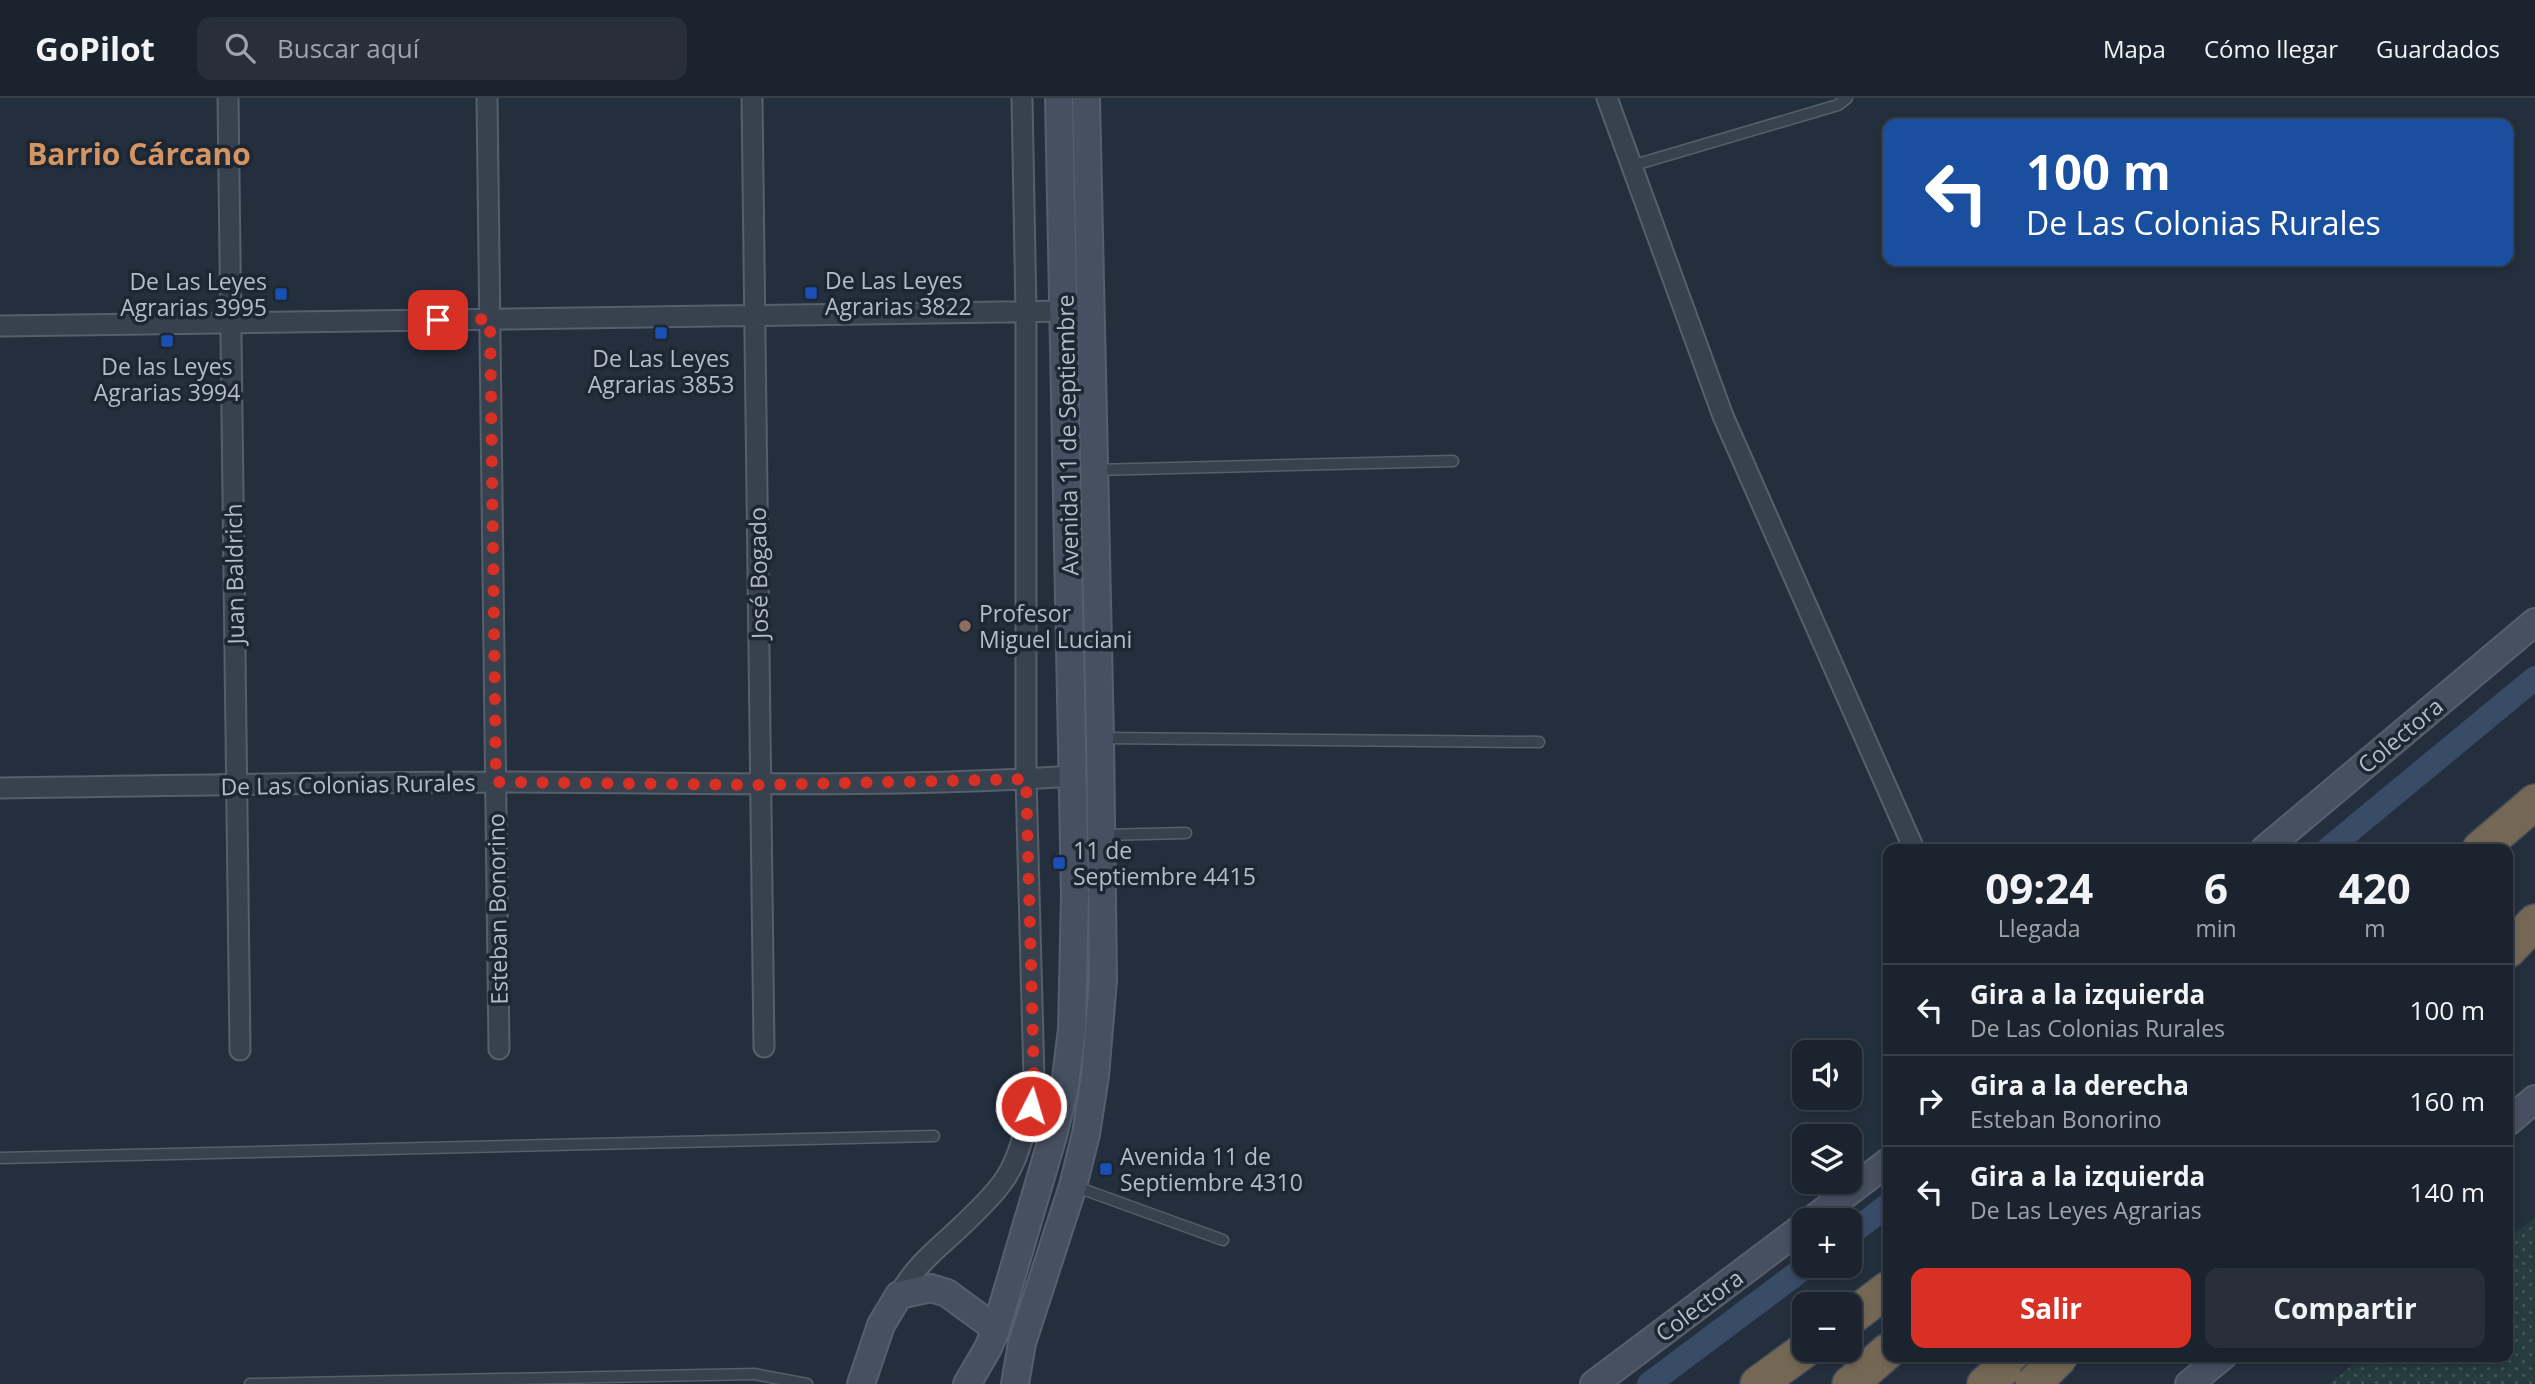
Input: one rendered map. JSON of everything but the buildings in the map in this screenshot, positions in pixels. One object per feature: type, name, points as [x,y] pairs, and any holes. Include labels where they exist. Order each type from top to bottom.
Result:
[{"type":"highway","points":[[2486,844],[2535,802]]},
{"type":"highway","points":[[2513,936],[2535,919]]},
{"type":"highway","points":[[2513,944],[2535,919]]},
{"type":"highway","points":[[1862,1309],[1883,1293]]},
{"type":"highway","points":[[1850,1384],[1883,1355]]},
{"type":"highway","points":[[1758,1384],[1792,1359]]},
{"type":"highway","points":[[1985,1384],[2011,1362]]},
{"type":"highway","points":[[2033,1384],[2055,1362]]},
{"type":"main road","name":"Avenida 11 de Septiembre","points":[[967,1384],[996,1329],[1065,1086],[1072,1030],[1075,895],[1059,98]]},
{"type":"main road","name":"Avenida 11 de Septiembre","points":[[1016,1380],[1038,1289],[1073,1186],[1086,1134],[1100,1031],[1103,980],[1086,98]]},
{"type":"main road","name":"Colectora","points":[[2271,844],[2535,622]]},
{"type":"main road","points":[[2513,1118],[2535,1099]]},
{"type":"main road","points":[[1828,1208],[1883,1166]]},
{"type":"main road","name":"Colectora","points":[[1594,1384],[1792,1235]]},
{"type":"main road","points":[[861,1384],[881,1325],[899,1295],[931,1288],[947,1293],[996,1329]]},
{"type":"main road","points":[[2189,1384],[2216,1362]]},
{"type":"street","name":"Juan Baldrich","points":[[228,98],[240,1050]]},
{"type":"street","name":"Esteban Bonorino","points":[[487,98],[499,1048]]},
{"type":"street","name":"José Bogado","points":[[752,98],[764,1047]]},
{"type":"street","points":[[899,1295],[909,1277],[981,1208],[1004,1181],[1020,1145],[1031,1106],[1034,1079],[1026,779],[1026,312],[1022,98]]},
{"type":"street","points":[[1607,98],[1723,416],[1912,844]]},
{"type":"street","points":[[0,326],[1091,311]]},
{"type":"street","name":"De Las Colonias Rurales","points":[[0,788],[496,782],[761,785],[1073,776]]},
{"type":"street","points":[[2029,1362],[2039,1384]]},
{"type":"lane","points":[[1631,166],[1838,105],[1847,98]]},
{"type":"lane","points":[[1095,470],[1453,460]]},
{"type":"lane","points":[[1100,738],[1539,742]]},
{"type":"lane","points":[[1102,835],[1186,833]]},
{"type":"lane","points":[[0,1158],[934,1136]]},
{"type":"lane","points":[[1073,1186],[1223,1240]]},
{"type":"lane","points":[[250,1384],[754,1374],[807,1384]]},
{"type":"green space","points":[[2535,1217],[2535,1384],[2329,1384],[2356,1362],[2513,1362],[2513,1235]]},
{"type":"waterway","points":[[2334,844],[2535,678]]},
{"type":"waterway","points":[[1862,1225],[1883,1209]]},
{"type":"waterway","points":[[1649,1384],[1792,1277]]},
{"type":"place","name":"De Las Leyes Agrarias 3822","points":[[811,293]]},
{"type":"place","name":"De Las Leyes Agrarias 3995","points":[[281,294]]},
{"type":"place","name":"De Las Leyes Agrarias 3853","points":[[661,333]]},
{"type":"place","name":"De las Leyes Agrarias 3994","points":[[167,341]]},
{"type":"place","name":"Profesor Miguel Luciani","points":[[965,626]]},
{"type":"place","name":"11 de Septiembre 4415","points":[[1059,863]]},
{"type":"place","name":"Avenida 11 de Septiembre 4310","points":[[1106,1169]]},
{"type":"district","name":"Barrio Cárcano","points":[[139,153]]},
{"type":"route","points":[[438,320],[490,319],[496,782],[761,785],[1026,779],[1034,1079],[1031,1106]]}]
